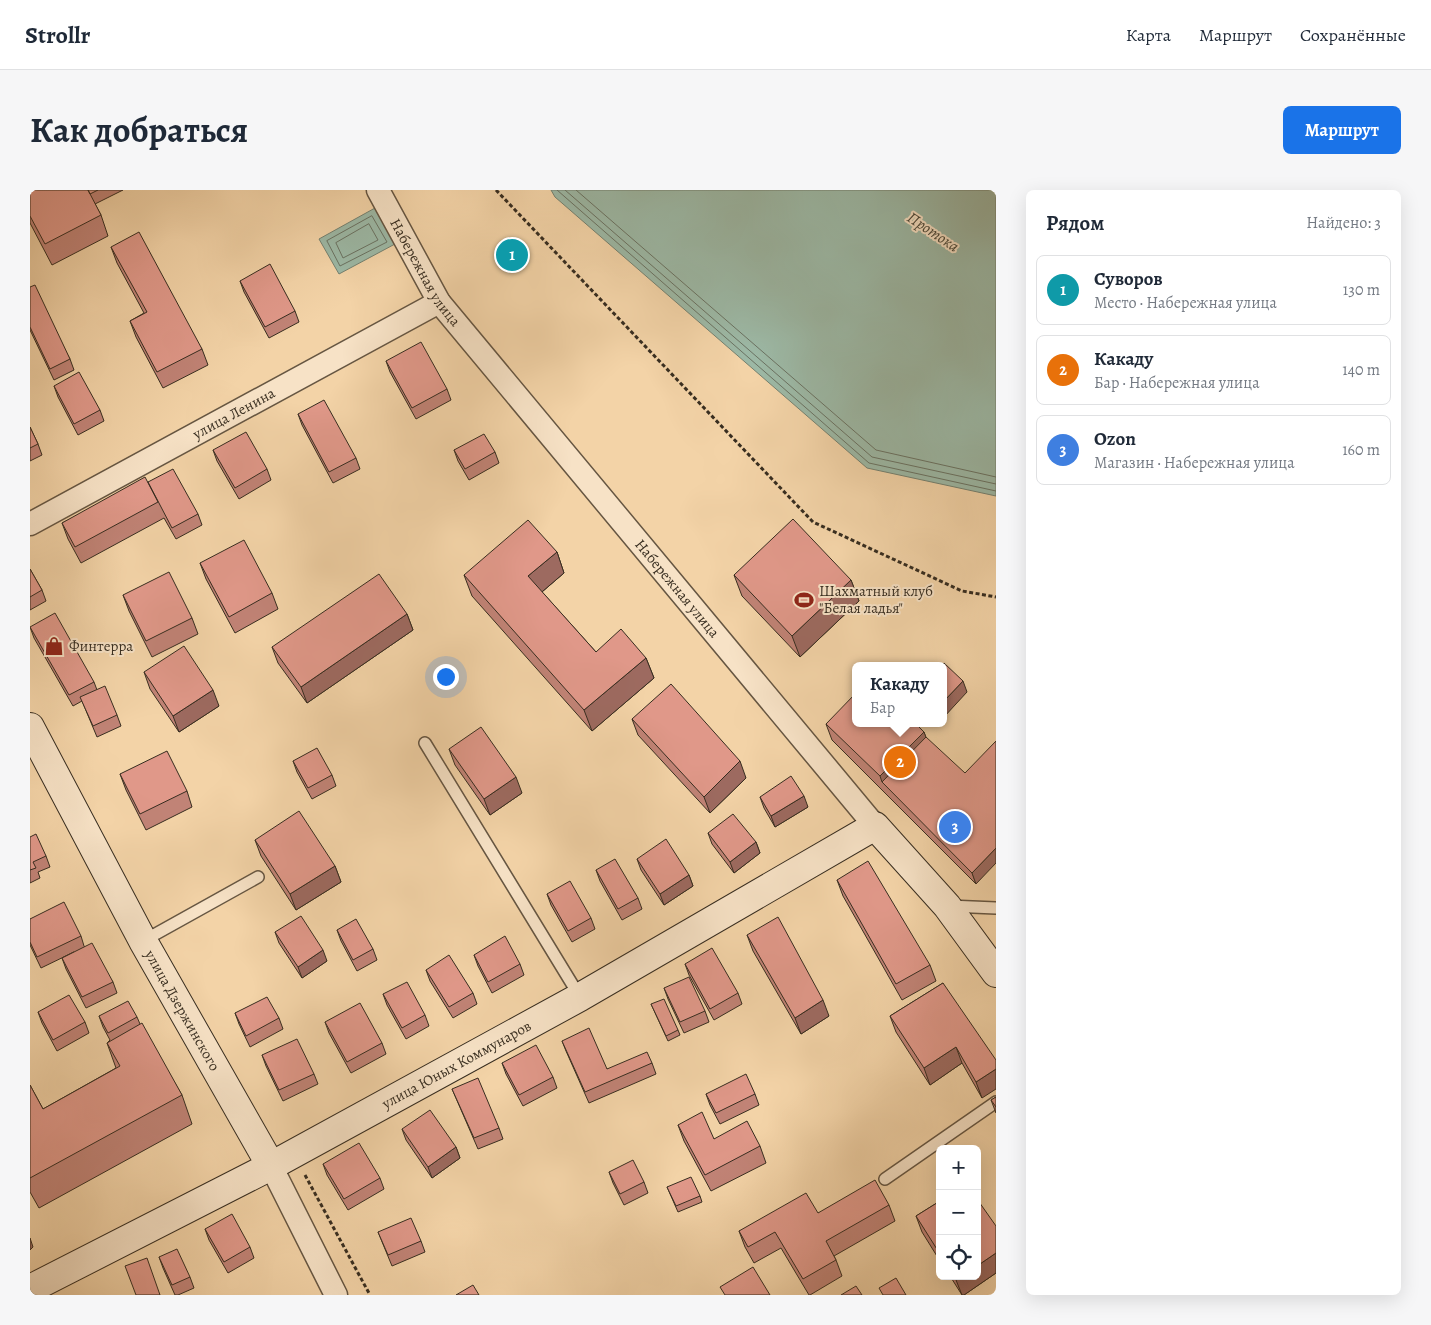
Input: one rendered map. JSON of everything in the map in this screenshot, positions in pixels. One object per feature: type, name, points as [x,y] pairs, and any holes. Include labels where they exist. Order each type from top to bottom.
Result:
[{"type":"street","name":"Набережная улица","points":[[378,190],[439,302],[875,826],[947,906],[996,973]]},
{"type":"street","name":"улица Ленина","points":[[30,524],[439,302]]},
{"type":"street","name":"улица Дзержинского","points":[[30,726],[143,941],[282,1160],[336,1295]]},
{"type":"street","name":"улица Юных Коммунаров","points":[[30,1290],[282,1160],[580,997],[875,826]]},
{"type":"lane","points":[[425,743],[580,997]]},
{"type":"lane","points":[[143,941],[258,877]]},
{"type":"lane","points":[[947,906],[996,908]]},
{"type":"lane","points":[[885,1179],[996,1102]]},
{"type":"path","points":[[496,190],[813,522],[962,591],[996,597]]},
{"type":"path","points":[[282,1160],[370,1295]]},
{"type":"water","name":"Протока","points":[[551,190],[996,190],[996,496],[867,468],[555,197]]},
{"type":"water","points":[[375,208],[395,244],[339,274],[319,239]]},
{"type":"building","points":[[30,190],[88,190],[101,215],[45,244],[30,216]]},
{"type":"building","points":[[88,190],[98,190],[90,194]]},
{"type":"building","points":[[139,232],[202,349],[157,372],[130,321],[147,312],[111,247]]},
{"type":"building","points":[[270,264],[295,311],[265,327],[240,281]]},
{"type":"building","points":[[35,285],[70,359],[50,369],[30,327],[30,287]]},
{"type":"building","points":[[421,342],[447,389],[412,408],[386,361]]},
{"type":"building","points":[[79,372],[100,410],[74,424],[54,386]]},
{"type":"building","points":[[324,400],[356,458],[329,472],[298,414]]},
{"type":"building","points":[[30,427],[38,444],[30,448]]},
{"type":"building","points":[[246,432],[267,469],[235,488],[213,450]]},
{"type":"building","points":[[484,434],[495,452],[465,469],[454,450]]},
{"type":"building","points":[[173,469],[198,514],[172,528],[148,482]]},
{"type":"building","points":[[145,477],[158,502],[75,547],[62,523]]},
{"type":"building","points":[[793,519],[851,580],[792,636],[734,575]]},
{"type":"building","points":[[528,520],[557,552],[528,576],[596,652],[621,629],[646,658],[584,710],[464,575]]},
{"type":"building","points":[[244,540],[272,593],[229,617],[200,563]]},
{"type":"building","points":[[30,569],[42,590],[30,597]]},
{"type":"building","points":[[169,572],[192,618],[146,641],[123,595]]},
{"type":"building","points":[[379,574],[407,614],[301,687],[272,647]]},
{"type":"building","points":[[55,613],[94,682],[69,695],[30,627]]},
{"type":"building","points":[[184,646],[213,690],[173,716],[144,672]]},
{"type":"building","points":[[947,666],[963,681],[947,698]]},
{"type":"building","points":[[671,684],[740,761],[704,797],[632,719]]},
{"type":"building","points":[[105,686],[117,715],[93,726],[80,697]]},
{"type":"building","points":[[852,697],[852,727],[919,727],[924,732],[880,776],[826,724]]},
{"type":"building","points":[[481,727],[516,777],[484,799],[449,749]]},
{"type":"building","points":[[926,737],[965,773],[996,741],[996,848],[972,873],[882,782]]},
{"type":"building","points":[[317,748],[332,775],[308,788],[293,761]]},
{"type":"building","points":[[167,751],[187,791],[140,814],[120,774]]},
{"type":"building","points":[[791,776],[804,796],[771,816],[760,797]]},
{"type":"building","points":[[299,811],[335,866],[290,894],[255,840]]},
{"type":"building","points":[[733,814],[756,842],[730,862],[708,833]]},
{"type":"building","points":[[36,834],[46,856],[33,862],[36,868],[30,870],[30,837]]},
{"type":"building","points":[[666,839],[689,875],[660,894],[637,859]]},
{"type":"building","points":[[615,859],[638,898],[618,909],[596,870]]},
{"type":"building","points":[[868,861],[930,965],[896,984],[837,880]]},
{"type":"building","points":[[570,881],[591,918],[568,931],[547,894]]},
{"type":"building","points":[[64,902],[81,936],[37,957],[30,942],[30,919]]},
{"type":"building","points":[[301,916],[323,950],[298,967],[275,932]]},
{"type":"building","points":[[778,917],[823,1000],[795,1018],[747,935]]},
{"type":"building","points":[[356,919],[373,949],[353,960],[337,930]]},
{"type":"building","points":[[505,936],[520,964],[488,982],[474,955]]},
{"type":"building","points":[[92,943],[113,982],[82,997],[62,958]]},
{"type":"building","points":[[712,948],[738,993],[710,1009],[685,964]]},
{"type":"building","points":[[449,955],[473,993],[449,1007],[426,970]]},
{"type":"building","points":[[689,977],[705,1011],[680,1022],[664,988]]},
{"type":"building","points":[[407,982],[425,1015],[402,1028],[383,994]]},
{"type":"building","points":[[943,983],[996,1060],[996,1069],[976,1082],[956,1047],[924,1068],[890,1016]]},
{"type":"building","points":[[69,995],[85,1022],[53,1040],[38,1012]]},
{"type":"building","points":[[267,997],[279,1018],[246,1036],[235,1013]]},
{"type":"building","points":[[664,999],[678,1030],[666,1036],[651,1004]]},
{"type":"building","points":[[128,1001],[137,1017],[108,1033],[99,1016]]},
{"type":"building","points":[[360,1003],[382,1043],[347,1062],[325,1022]]},
{"type":"building","points":[[142,1023],[182,1095],[30,1178],[30,1085],[43,1109],[120,1066],[107,1043]]},
{"type":"building","points":[[589,1028],[607,1069],[647,1052],[652,1063],[585,1092],[562,1041]]},
{"type":"building","points":[[297,1039],[314,1074],[279,1090],[262,1055]]},
{"type":"building","points":[[536,1045],[553,1077],[519,1095],[502,1063]]},
{"type":"building","points":[[746,1074],[755,1094],[716,1113],[706,1094]]},
{"type":"building","points":[[478,1078],[499,1128],[474,1138],[452,1089]]},
{"type":"building","points":[[996,1097],[996,1107],[991,1100]]},
{"type":"building","points":[[430,1110],[456,1147],[428,1167],[402,1129]]},
{"type":"building","points":[[702,1112],[714,1139],[747,1121],[760,1146],[705,1175],[678,1125]]},
{"type":"building","points":[[359,1143],[380,1178],[344,1199],[323,1164]]},
{"type":"building","points":[[633,1160],[644,1182],[620,1194],[609,1172]]},
{"type":"building","points":[[691,1177],[700,1196],[676,1206],[667,1187]]},
{"type":"building","points":[[875,1180],[889,1205],[826,1241],[836,1260],[803,1279],[775,1232],[748,1247],[739,1231],[806,1193],[818,1213]]},
{"type":"building","points":[[936,1204],[936,1248],[916,1216]]},
{"type":"building","points":[[981,1205],[996,1226],[996,1253],[981,1263]]},
{"type":"building","points":[[232,1214],[250,1247],[224,1262],[205,1229]]},
{"type":"building","points":[[411,1218],[421,1241],[388,1255],[378,1232]]},
{"type":"building","points":[[177,1249],[190,1277],[172,1285],[159,1257]]},
{"type":"building","points":[[147,1258],[160,1295],[136,1295],[125,1266]]},
{"type":"building","points":[[753,1267],[770,1295],[725,1295],[720,1287]]},
{"type":"building","points":[[896,1278],[906,1295],[883,1295],[879,1288]]},
{"type":"building","points":[[473,1285],[479,1295],[456,1295]]},
{"type":"building","points":[[856,1286],[862,1295],[841,1295]]},
{"type":"place","name":"Суворов","points":[[512,255]]},
{"type":"place","name":"Шахматный клуб \"Белая ладья\"","points":[[804,600]]},
{"type":"place","name":"Финтерра","points":[[54,646]]},
{"type":"place","name":"Какаду","points":[[900,762]]},
{"type":"place","name":"Ozon","points":[[955,827]]}]
